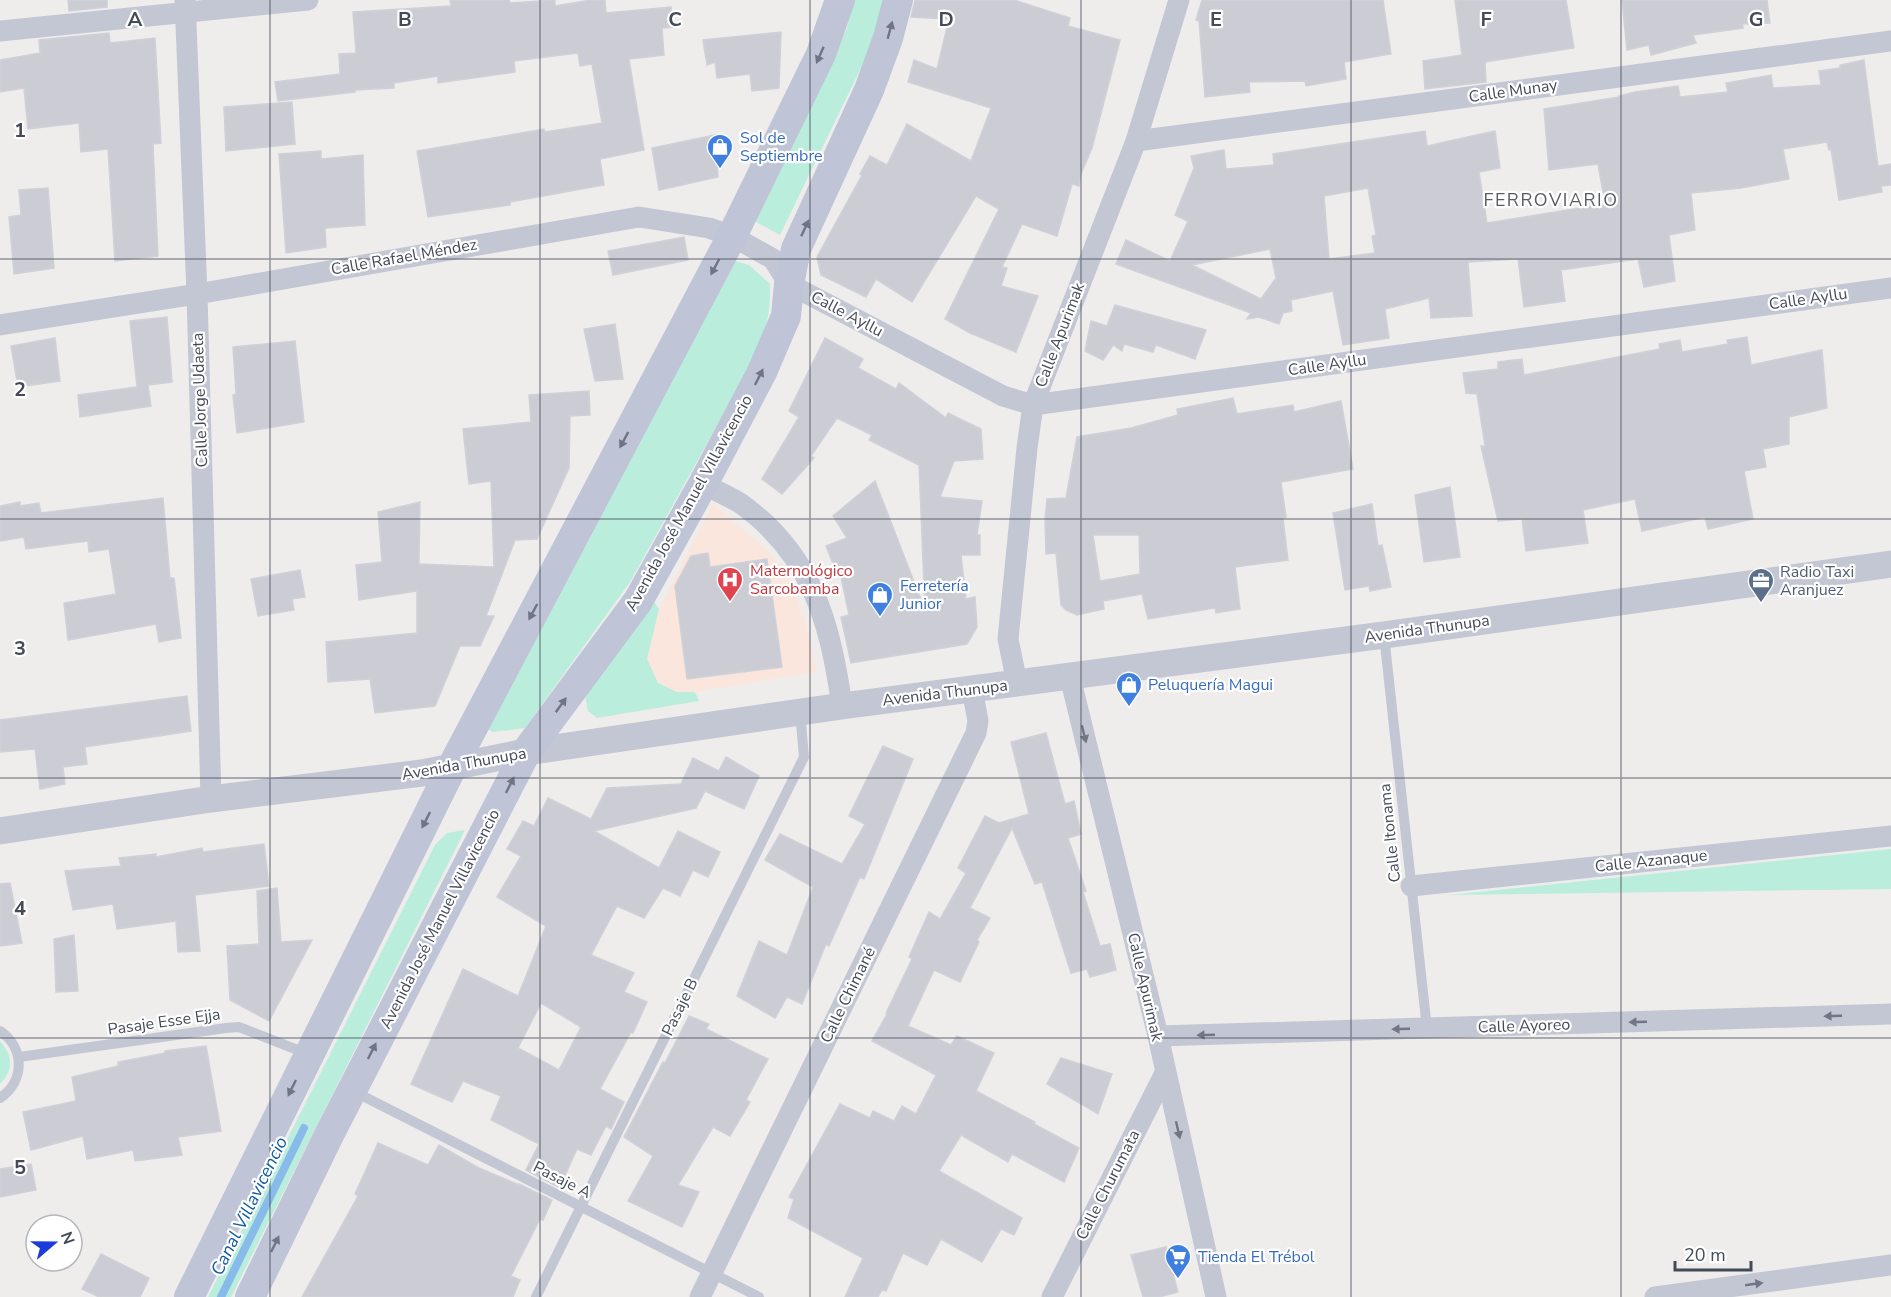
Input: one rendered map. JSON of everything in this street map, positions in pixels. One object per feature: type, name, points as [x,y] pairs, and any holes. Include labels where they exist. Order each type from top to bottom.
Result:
[{"type":"main road","points":[[189,1297],[452,767],[732,236],[820,54],[840,0]]},
{"type":"main road","name":"Avenida José Manuel Villavicencio","points":[[250,1297],[352,1090],[526,752],[638,601],[762,372],[786,316],[796,249],[869,90],[888,38],[898,0]]},
{"type":"street","points":[[0,31],[186,6],[308,0]]},
{"type":"street","name":"Calle Apurimak","points":[[1017,684],[1008,639],[1033,405],[1136,141],[1179,0]]},
{"type":"street","name":"Calle Jorge Udaeta","points":[[186,6],[197,294],[211,799]]},
{"type":"street","name":"Calle Munay","points":[[1136,141],[1891,41]]},
{"type":"street","name":"Calle Rafael Méndez","points":[[0,325],[197,294],[639,216],[709,228],[732,236],[773,259],[789,284]]},
{"type":"street","name":"Calle Ayllu","points":[[789,284],[1003,396],[1033,405],[1891,288]]},
{"type":"street","points":[[703,484],[738,502],[769,526],[795,557],[814,591],[827,629],[842,706]]},
{"type":"street","name":"Avenida Thunupa","points":[[0,831],[211,799],[422,773],[526,752],[842,706],[1384,635],[1891,564]]},
{"type":"street","name":"Calle Apurimak","points":[[1070,677],[1158,1036],[1216,1297]]},
{"type":"street","name":"Calle Chimané","points":[[700,1297],[976,733],[978,721],[972,689]]},
{"type":"street","name":"Calle Azanaque","points":[[1411,886],[1891,836]]},
{"type":"street","name":"Calle Ayoreo","points":[[1158,1036],[1891,1014]]},
{"type":"street","name":"Calle Churumata","points":[[1052,1297],[1165,1073]]},
{"type":"street","points":[[1655,1297],[1891,1265]]},
{"type":"lane","name":"Calle Itonama","points":[[1384,635],[1427,1029]]},
{"type":"lane","name":"Pasaje B","points":[[536,1297],[804,757],[800,712]]},
{"type":"lane","name":"Pasaje Esse Ejja","points":[[19,1057],[239,1027],[308,1054]]},
{"type":"lane","points":[[0,1031],[15,1045],[20,1071],[15,1083],[0,1098]]},
{"type":"lane","name":"Pasaje A","points":[[352,1090],[759,1297]]},
{"type":"shaded area","name":"Maternológico Sarcobamba","points":[[713,504],[767,550],[785,573],[797,597],[807,627],[817,672],[695,692],[677,692],[658,683],[647,659],[659,609]]},
{"type":"green space","points":[[854,0],[883,0],[872,45],[780,235],[754,221],[847,28]]},
{"type":"green space","points":[[735,261],[749,265],[770,284],[767,322],[755,357],[630,582],[525,728],[493,732],[486,728]]},
{"type":"green space","points":[[651,597],[659,609],[647,659],[658,683],[677,692],[695,692],[699,701],[597,718],[588,711],[585,696]]},
{"type":"green space","points":[[465,830],[231,1297],[208,1297],[435,845],[447,833]]},
{"type":"green space","points":[[1891,849],[1891,889],[1449,895]]},
{"type":"green space","points":[[0,1041],[9,1057],[10,1068],[0,1084]]},
{"type":"building","points":[[68,0],[107,0],[107,7],[69,11]]},
{"type":"building","points":[[450,0],[509,0],[510,3],[555,0],[555,6],[605,0],[606,13],[671,7],[672,27],[662,28],[664,55],[629,59],[644,150],[600,159],[604,185],[510,202],[510,205],[428,217],[417,151],[544,129],[545,132],[602,123],[592,64],[580,66],[578,53],[514,61],[515,72],[438,83],[438,76],[394,83],[394,88],[355,90],[355,92],[278,101],[275,82],[340,74],[339,54],[356,53],[353,12],[451,6]]},
{"type":"building","points":[[915,0],[1014,0],[1070,18],[1068,26],[1120,40],[1092,148],[1081,174],[1079,186],[1072,184],[1057,236],[1022,224],[1002,267],[1007,268],[1001,286],[1038,296],[1016,352],[970,333],[945,319],[999,209],[976,196],[912,302],[876,279],[866,297],[821,275],[817,257],[870,156],[887,165],[907,124],[971,161],[991,108],[908,82],[914,60],[937,69],[949,19],[911,17]]},
{"type":"building","points":[[1202,0],[1383,0],[1391,54],[1344,62],[1346,79],[1306,86],[1305,81],[1249,82],[1250,92],[1205,97],[1199,21],[1196,20]]},
{"type":"building","points":[[1455,0],[1566,0],[1574,48],[1485,62],[1486,82],[1425,89],[1423,61],[1462,55]]},
{"type":"building","points":[[1622,0],[1767,0],[1770,23],[1742,24],[1743,28],[1693,35],[1696,43],[1651,55],[1649,45],[1627,50]]},
{"type":"building","points":[[781,32],[779,88],[752,91],[750,74],[717,78],[715,62],[707,65],[703,40]]},
{"type":"building","points":[[109,33],[110,43],[155,38],[161,143],[153,144],[158,256],[115,261],[108,149],[81,152],[79,123],[28,129],[24,88],[0,92],[0,60],[40,53],[39,40]]},
{"type":"building","points":[[1864,60],[1878,166],[1891,164],[1891,185],[1881,186],[1882,192],[1839,200],[1831,149],[1829,150],[1827,142],[1783,149],[1789,179],[1741,188],[1691,193],[1695,230],[1669,235],[1675,281],[1644,287],[1638,259],[1561,270],[1565,301],[1524,307],[1518,259],[1468,262],[1472,316],[1431,318],[1429,298],[1385,309],[1389,338],[1343,345],[1333,291],[1291,300],[1292,311],[1283,313],[1279,324],[1259,317],[1247,319],[1251,313],[1116,264],[1126,240],[1170,261],[1188,221],[1175,215],[1194,168],[1191,156],[1224,150],[1226,169],[1274,165],[1273,154],[1425,131],[1427,146],[1495,131],[1500,168],[1479,172],[1487,223],[1605,204],[1598,164],[1549,170],[1544,109],[1678,86],[1680,97],[1728,92],[1726,83],[1771,75],[1773,88],[1821,85],[1819,71],[1840,68],[1840,65]],"holes":[[[1368,188],[1376,235],[1372,236],[1375,253],[1329,259],[1324,196]],[[1270,249],[1276,278],[1261,299],[1192,265]]]},
{"type":"building","points":[[292,102],[295,144],[226,151],[224,107]]},
{"type":"building","points":[[715,135],[718,177],[659,190],[652,148]]},
{"type":"building","points":[[321,151],[321,159],[363,155],[365,225],[325,228],[326,247],[286,253],[279,154]]},
{"type":"building","points":[[48,188],[54,268],[14,274],[9,217],[21,215],[19,190]]},
{"type":"building","points":[[684,237],[688,260],[613,275],[608,251]]},
{"type":"building","points":[[1115,305],[1206,330],[1195,359],[1156,345],[1153,352],[1124,344],[1122,351],[1113,345],[1103,360],[1085,351],[1091,321],[1107,326]]},
{"type":"building","points":[[167,317],[172,382],[148,385],[151,406],[80,417],[78,395],[137,387],[130,321]]},
{"type":"building","points":[[615,324],[623,379],[595,381],[584,329]]},
{"type":"building","points":[[1747,337],[1751,365],[1822,350],[1827,408],[1789,417],[1789,444],[1763,449],[1766,467],[1744,471],[1753,519],[1708,529],[1705,517],[1642,531],[1635,499],[1583,510],[1588,543],[1526,551],[1522,519],[1498,521],[1481,446],[1485,446],[1477,394],[1466,393],[1463,373],[1498,369],[1498,362],[1522,359],[1524,375],[1660,349],[1659,344],[1680,340],[1682,352],[1728,344],[1727,340]]},
{"type":"building","points":[[55,338],[60,381],[18,387],[11,346]]},
{"type":"building","points":[[825,338],[863,359],[858,368],[896,389],[899,383],[946,418],[948,413],[981,429],[983,459],[954,461],[940,497],[982,501],[977,535],[980,535],[980,555],[961,555],[966,599],[975,597],[977,627],[967,644],[851,663],[841,617],[849,615],[839,567],[835,569],[826,546],[847,538],[833,516],[875,481],[925,610],[919,465],[869,440],[872,435],[837,418],[811,456],[814,458],[782,494],[762,479],[799,417],[789,411]]},
{"type":"building","points":[[295,341],[304,422],[237,433],[233,395],[236,394],[233,347]]},
{"type":"building","points":[[589,391],[590,415],[570,416],[569,468],[537,539],[515,540],[486,616],[494,616],[480,646],[460,646],[435,706],[375,713],[370,679],[328,682],[326,642],[417,633],[417,591],[359,600],[356,565],[382,562],[378,512],[420,502],[419,564],[494,567],[491,481],[469,484],[463,429],[531,422],[529,395]]},
{"type":"building","points":[[1233,398],[1237,414],[1293,405],[1294,412],[1341,401],[1353,469],[1281,482],[1286,517],[1283,518],[1288,560],[1235,567],[1240,609],[1216,613],[1215,608],[1148,619],[1142,594],[1103,601],[1104,609],[1077,615],[1066,610],[1061,605],[1056,553],[1046,554],[1045,519],[1047,499],[1066,498],[1077,437],[1131,428],[1178,415],[1177,409]],"holes":[[[1093,535],[1139,535],[1140,574],[1100,581]]]},
{"type":"building","points":[[1450,487],[1460,557],[1424,562],[1415,495]]},
{"type":"building","points":[[163,498],[170,578],[174,578],[181,638],[159,642],[156,624],[68,640],[64,603],[116,594],[109,549],[89,552],[88,541],[26,549],[24,537],[0,541],[0,506],[20,502],[20,506],[39,503],[41,513]]},
{"type":"building","points":[[1372,504],[1378,546],[1382,545],[1391,587],[1370,591],[1369,586],[1345,590],[1333,513]]},
{"type":"building","name":"Maternológico Sarcobamba","points":[[708,553],[710,567],[767,559],[782,667],[687,679],[675,586],[691,556]]},
{"type":"building","points":[[300,570],[305,597],[292,599],[294,610],[258,616],[251,579]]},
{"type":"building","points":[[187,696],[191,731],[85,747],[87,764],[63,767],[65,784],[40,789],[35,749],[0,752],[0,720]]},
{"type":"building","points":[[1046,733],[1065,804],[1074,801],[1081,834],[1068,838],[1086,891],[1083,892],[1100,946],[1110,944],[1116,970],[1090,977],[1087,969],[1071,973],[1042,882],[1035,884],[1012,828],[970,908],[990,918],[977,940],[979,942],[960,982],[934,970],[908,1026],[951,1045],[957,1036],[994,1053],[976,1091],[1079,1148],[1064,1182],[1012,1154],[1008,1162],[961,1135],[939,1171],[1022,1218],[1014,1235],[1001,1229],[982,1262],[941,1239],[927,1265],[903,1253],[886,1291],[882,1290],[878,1297],[845,1297],[863,1258],[788,1218],[794,1199],[789,1197],[840,1104],[870,1118],[873,1111],[894,1121],[902,1106],[916,1114],[936,1075],[872,1041],[912,959],[909,957],[929,912],[940,919],[966,873],[958,868],[985,816],[999,823],[1029,814],[1011,742]]},
{"type":"building","points":[[883,746],[913,759],[864,879],[860,877],[829,946],[826,944],[802,1004],[787,997],[775,1018],[737,996],[759,941],[787,955],[813,887],[765,860],[780,834],[842,864],[865,824],[849,816]]},
{"type":"building","points":[[726,757],[759,776],[744,809],[705,791],[696,808],[594,831],[659,868],[678,831],[720,852],[708,877],[693,870],[680,896],[663,888],[644,918],[617,906],[591,955],[634,973],[624,992],[647,1002],[633,1033],[631,1032],[600,1089],[624,1102],[611,1129],[606,1126],[591,1155],[577,1149],[558,1187],[526,1170],[539,1144],[491,1120],[501,1096],[463,1081],[452,1102],[411,1084],[463,969],[518,996],[546,926],[497,897],[521,856],[507,849],[523,821],[534,826],[548,798],[591,819],[607,788],[681,784],[693,758],[719,771]],"holes":[[[541,1003],[581,1027],[559,1070],[518,1048]]]},
{"type":"building","points":[[264,844],[269,886],[195,895],[200,951],[178,952],[176,921],[117,929],[113,904],[73,910],[65,871],[121,866],[119,858],[156,854],[156,857],[202,848],[203,852]]},
{"type":"building","points":[[10,883],[22,943],[0,946],[0,884]]},
{"type":"building","points":[[277,888],[281,942],[312,940],[269,1021],[230,1000],[227,946],[259,944],[257,891]]},
{"type":"building","points":[[74,935],[78,991],[56,992],[54,939]]},
{"type":"building","points":[[689,1016],[709,1024],[706,1029],[768,1059],[746,1100],[750,1102],[730,1136],[713,1127],[678,1185],[699,1192],[682,1227],[628,1201],[653,1156],[624,1137]]},
{"type":"building","points":[[206,1046],[221,1131],[178,1137],[182,1155],[135,1161],[133,1150],[87,1159],[83,1136],[31,1150],[23,1112],[76,1101],[72,1077],[118,1066],[118,1062],[165,1053],[165,1051]]},
{"type":"building","points":[[1061,1058],[1112,1074],[1098,1114],[1047,1084]]},
{"type":"building","points":[[378,1143],[428,1165],[439,1145],[479,1168],[552,1200],[511,1276],[520,1280],[513,1297],[302,1297],[358,1196],[355,1194]]},
{"type":"building","points":[[31,1164],[36,1190],[0,1197],[0,1169]]},
{"type":"building","points":[[1166,1247],[1178,1292],[1159,1297],[1143,1297],[1131,1255]]},
{"type":"building","points":[[101,1254],[149,1278],[140,1297],[99,1297],[82,1289]]},
{"type":"waterway","name":"Canal Villavicencio","points":[[221,1297],[304,1128]]},
{"type":"place","name":"Sol de Septiembre","points":[[720,170]]},
{"type":"place","name":"Maternológico Sarcobamba","points":[[730,603]]},
{"type":"place","name":"Radio Taxi Aranjuez","points":[[1761,604]]},
{"type":"place","name":"Ferretería Junior","points":[[880,618]]},
{"type":"place","name":"Peluquería Magui","points":[[1129,708]]},
{"type":"place","name":"Tienda El Trébol","points":[[1178,1280]]},
{"type":"district","name":"FERROVIARIO","points":[[1551,200]]}]
